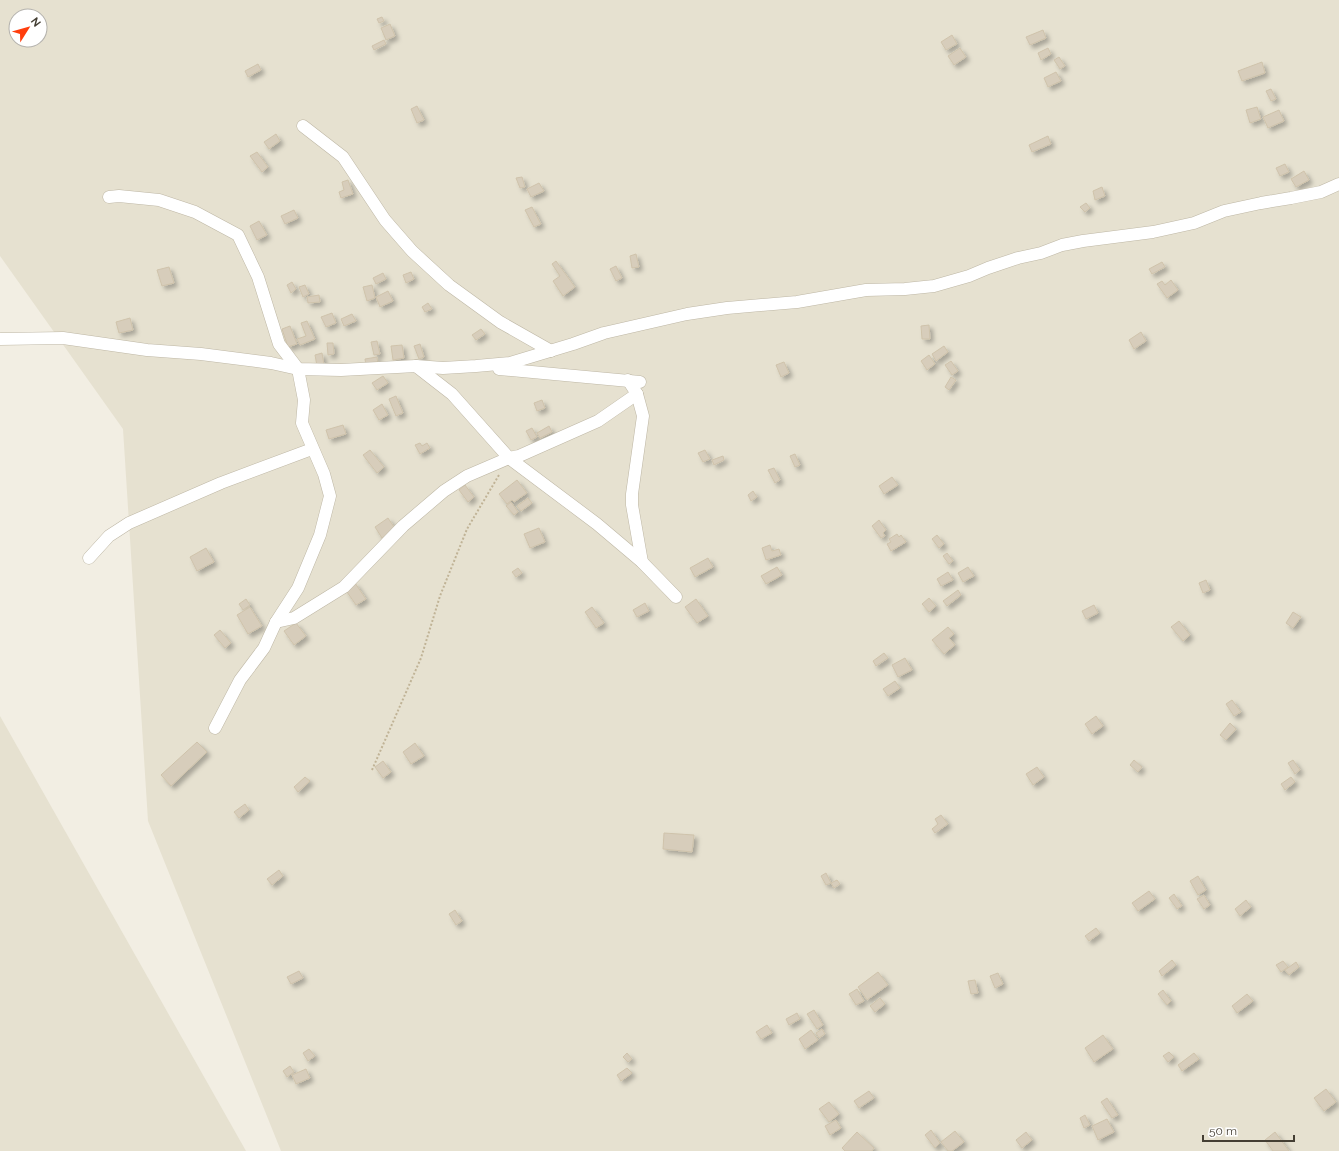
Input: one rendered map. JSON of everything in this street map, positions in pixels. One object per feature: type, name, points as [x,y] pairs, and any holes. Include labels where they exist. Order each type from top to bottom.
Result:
[{"type":"street","points":[[303,126],[343,157],[385,220],[412,251],[449,285],[500,322],[551,351]]},
{"type":"street","points":[[0,339],[64,338],[147,350],[201,354],[271,363],[298,370],[341,370],[416,366],[443,368],[476,366],[510,362],[551,351],[604,333],[687,314],[727,308],[797,302],[866,290],[905,289],[934,286],[969,276],[1018,258],[1041,253],[1062,245],[1153,232],[1194,223],[1224,211],[1321,192],[1339,184]]},
{"type":"street","points":[[109,197],[119,196],[160,200],[195,212],[238,235],[258,277],[279,344],[298,370],[304,400],[302,423],[324,474],[330,496],[320,535],[303,578],[276,622],[264,648],[240,680],[215,728]]},
{"type":"street","points":[[416,366],[452,394],[509,458],[597,524],[642,562],[676,597]]},
{"type":"street","points":[[476,366],[634,381],[643,416],[632,494],[632,505],[642,562]]},
{"type":"street","points":[[276,622],[294,618],[344,588],[403,526],[444,491],[467,476],[509,458],[520,456],[598,421],[637,394]]},
{"type":"street","points":[[89,558],[109,536],[129,523],[221,483],[312,449]]},
{"type":"path","points":[[372,770],[421,658],[440,596],[467,529],[509,458]]},
{"type":"shaded area","points":[[0,0],[1339,0],[1339,1151],[281,1151],[148,821],[123,429],[0,256]]},
{"type":"shaded area","points":[[0,716],[246,1151],[0,1151]]},
{"type":"building","points":[[382,17],[384,21],[379,23],[377,19]]},
{"type":"building","points":[[390,24],[395,36],[386,40],[381,28]]},
{"type":"building","points":[[1043,30],[1046,38],[1030,45],[1026,37]]},
{"type":"building","points":[[952,35],[957,44],[946,50],[941,42]]},
{"type":"building","points":[[384,40],[386,44],[374,50],[372,46]]},
{"type":"building","points":[[960,48],[966,57],[954,65],[948,56]]},
{"type":"building","points":[[1048,48],[1051,54],[1041,60],[1038,53]]},
{"type":"building","points":[[1059,57],[1065,66],[1060,69],[1054,60]]},
{"type":"building","points":[[1262,62],[1265,73],[1242,81],[1238,71]]},
{"type":"building","points":[[258,64],[261,70],[248,77],[245,71]]},
{"type":"building","points":[[1056,72],[1061,81],[1048,87],[1044,78]]},
{"type":"building","points":[[1271,89],[1276,99],[1271,101],[1266,91]]},
{"type":"building","points":[[417,106],[424,120],[417,123],[411,109]]},
{"type":"building","points":[[1257,107],[1261,119],[1250,123],[1246,110]]},
{"type":"building","points":[[1279,110],[1284,121],[1268,128],[1263,117]]},
{"type":"building","points":[[276,134],[280,141],[269,149],[264,142]]},
{"type":"building","points":[[1048,136],[1051,144],[1032,152],[1029,145]]},
{"type":"building","points":[[257,152],[268,167],[262,172],[250,156]]},
{"type":"building","points":[[1285,164],[1289,172],[1280,176],[1276,168]]},
{"type":"building","points":[[1304,171],[1309,180],[1296,187],[1291,179]]},
{"type":"building","points":[[522,177],[525,187],[520,188],[516,178]]},
{"type":"building","points":[[348,180],[353,194],[341,198],[339,192],[344,190],[342,182]]},
{"type":"building","points":[[539,183],[544,191],[531,197],[527,189]]},
{"type":"building","points":[[1102,187],[1105,196],[1095,200],[1093,191]]},
{"type":"building","points":[[1086,203],[1090,208],[1085,212],[1080,207]]},
{"type":"building","points":[[532,207],[541,224],[534,227],[525,210]]},
{"type":"building","points":[[294,210],[298,218],[285,224],[281,216]]},
{"type":"building","points":[[259,221],[267,235],[257,240],[250,226]]},
{"type":"building","points":[[636,254],[639,267],[632,268],[630,256]]},
{"type":"building","points":[[556,261],[575,287],[563,296],[553,281],[560,276],[552,264]]},
{"type":"building","points":[[1162,262],[1165,267],[1152,274],[1149,269]]},
{"type":"building","points":[[616,266],[622,278],[616,281],[610,269]]},
{"type":"building","points":[[169,267],[174,283],[162,286],[157,270]]},
{"type":"building","points":[[411,272],[414,279],[406,283],[403,275]]},
{"type":"building","points":[[383,273],[386,279],[376,284],[373,278]]},
{"type":"building","points":[[1171,280],[1178,290],[1167,298],[1157,284],[1162,281],[1165,285]]},
{"type":"building","points":[[292,282],[296,289],[291,293],[287,285]]},
{"type":"building","points":[[305,285],[309,294],[303,297],[299,287]]},
{"type":"building","points":[[372,285],[375,298],[367,301],[363,287]]},
{"type":"building","points":[[388,291],[393,301],[380,307],[376,297]]},
{"type":"building","points":[[319,295],[320,302],[308,303],[307,297]]},
{"type":"building","points":[[428,303],[432,309],[425,312],[422,307]]},
{"type":"building","points":[[332,313],[336,323],[326,327],[321,317]]},
{"type":"building","points":[[352,314],[356,321],[344,326],[341,319]]},
{"type":"building","points":[[130,318],[133,330],[119,333],[116,322]]},
{"type":"building","points":[[307,321],[315,339],[300,345],[297,339],[306,336],[301,323]]},
{"type":"building","points":[[929,325],[930,339],[922,339],[921,326]]},
{"type":"building","points":[[290,326],[297,344],[288,347],[282,329]]},
{"type":"building","points":[[481,329],[485,334],[476,340],[472,335]]},
{"type":"building","points":[[1141,332],[1146,341],[1134,349],[1129,340]]},
{"type":"building","points":[[377,341],[380,354],[374,355],[371,342]]},
{"type":"building","points":[[327,343],[333,343],[334,354],[328,355]]},
{"type":"building","points":[[420,344],[424,357],[419,359],[414,346]]},
{"type":"building","points":[[402,345],[404,358],[393,360],[391,346]]},
{"type":"building","points":[[944,346],[948,352],[936,361],[932,354]]},
{"type":"building","points":[[322,353],[324,365],[317,366],[315,355]]},
{"type":"building","points":[[929,355],[935,364],[927,370],[921,361]]},
{"type":"building","points":[[377,357],[378,364],[366,366],[365,359]]},
{"type":"building","points":[[951,361],[958,371],[952,375],[945,365]]},
{"type":"building","points":[[784,362],[789,373],[781,377],[776,365]]},
{"type":"building","points":[[383,376],[388,383],[377,390],[372,383]]},
{"type":"building","points":[[951,377],[956,380],[949,390],[945,387]]},
{"type":"building","points":[[396,396],[403,413],[396,416],[389,399]]},
{"type":"building","points":[[542,400],[545,408],[537,411],[534,403]]},
{"type":"building","points":[[382,404],[388,415],[379,420],[373,410]]},
{"type":"building","points":[[343,425],[346,434],[329,439],[326,430]]},
{"type":"building","points":[[549,426],[552,432],[540,438],[537,433]]},
{"type":"building","points":[[532,428],[537,437],[531,440],[526,431]]},
{"type":"building","points":[[420,443],[422,446],[427,443],[430,448],[420,454],[415,445]]},
{"type":"building","points":[[370,450],[384,467],[377,473],[363,455]]},
{"type":"building","points":[[705,450],[710,459],[703,462],[698,453]]},
{"type":"building","points":[[795,454],[800,465],[795,467],[790,456]]},
{"type":"building","points":[[723,456],[724,460],[714,465],[712,460]]},
{"type":"building","points":[[774,468],[780,480],[775,483],[768,470]]},
{"type":"building","points":[[892,477],[898,485],[884,494],[879,486]]},
{"type":"building","points":[[517,480],[527,493],[514,502],[512,500],[507,504],[499,494]]},
{"type":"building","points":[[465,485],[474,497],[468,502],[459,490]]},
{"type":"building","points":[[753,491],[757,497],[751,501],[748,495]]},
{"type":"building","points":[[528,498],[532,503],[521,511],[517,506]]},
{"type":"building","points":[[511,502],[518,512],[514,515],[506,506]]},
{"type":"building","points":[[388,518],[396,530],[382,538],[375,527]]},
{"type":"building","points":[[879,520],[886,530],[883,533],[885,536],[881,538],[872,526]]},
{"type":"building","points":[[539,528],[545,542],[530,548],[524,534]]},
{"type":"building","points":[[897,534],[899,537],[901,535],[906,542],[891,551],[887,544],[891,542],[889,539]]},
{"type":"building","points":[[937,535],[944,544],[939,548],[932,539]]},
{"type":"building","points":[[770,545],[772,551],[779,549],[781,555],[766,560],[762,548]]},
{"type":"building","points":[[206,548],[214,562],[197,571],[190,557]]},
{"type":"building","points":[[947,553],[953,561],[949,564],[943,556]]},
{"type":"building","points":[[708,558],[713,567],[695,577],[690,568]]},
{"type":"building","points":[[777,567],[782,575],[766,584],[761,576]]},
{"type":"building","points":[[968,567],[974,576],[963,582],[958,573]]},
{"type":"building","points":[[518,568],[522,573],[516,577],[512,572]]},
{"type":"building","points":[[948,572],[953,580],[941,586],[937,579]]},
{"type":"building","points":[[1206,580],[1210,590],[1203,593],[1199,583]]},
{"type":"building","points":[[355,583],[366,599],[356,605],[345,589]]},
{"type":"building","points":[[958,590],[961,595],[947,606],[943,601]]},
{"type":"building","points":[[929,598],[936,606],[929,612],[922,604]]},
{"type":"building","points":[[246,599],[250,605],[243,610],[239,604]]},
{"type":"building","points":[[696,599],[708,616],[697,623],[685,607]]},
{"type":"building","points":[[645,603],[649,611],[637,617],[633,610]]},
{"type":"building","points":[[1094,605],[1098,613],[1086,619],[1082,611]]},
{"type":"building","points":[[250,607],[262,626],[248,634],[237,615]]},
{"type":"building","points":[[592,607],[604,623],[596,628],[585,612]]},
{"type":"building","points":[[1293,612],[1301,617],[1293,628],[1286,623]]},
{"type":"building","points":[[1179,621],[1190,635],[1183,641],[1171,627]]},
{"type":"building","points":[[296,623],[306,636],[294,645],[284,631]]},
{"type":"building","points":[[948,627],[954,634],[949,638],[955,645],[944,654],[932,640]]},
{"type":"building","points":[[220,630],[231,643],[225,648],[214,635]]},
{"type":"building","points":[[884,653],[888,658],[876,666],[873,661]]},
{"type":"building","points":[[905,658],[912,670],[898,677],[892,665]]},
{"type":"building","points":[[895,681],[900,688],[888,696],[883,689]]},
{"type":"building","points":[[1232,700],[1241,712],[1234,716],[1226,704]]},
{"type":"building","points":[[1096,716],[1103,726],[1092,734],[1085,724]]},
{"type":"building","points":[[1230,723],[1236,729],[1226,740],[1220,735]]},
{"type":"building","points":[[197,742],[207,752],[171,786],[161,775]]},
{"type":"building","points":[[415,743],[424,756],[411,764],[403,752]]},
{"type":"building","points":[[1134,760],[1142,767],[1138,772],[1130,765]]},
{"type":"building","points":[[1293,760],[1300,770],[1295,774],[1288,763]]},
{"type":"building","points":[[383,761],[391,772],[383,778],[375,767]]},
{"type":"building","points":[[1037,767],[1044,777],[1033,785],[1026,774]]},
{"type":"building","points":[[305,777],[310,781],[298,792],[294,787]]},
{"type":"building","points":[[1291,777],[1295,782],[1285,790],[1281,784]]},
{"type":"building","points":[[245,804],[249,810],[239,818],[234,812]]},
{"type":"building","points":[[941,815],[948,824],[935,833],[932,829],[938,824],[935,819]]},
{"type":"building","points":[[664,833],[694,835],[692,852],[663,849]]},
{"type":"building","points":[[279,870],[283,876],[272,885],[267,879]]},
{"type":"building","points":[[826,873],[831,883],[826,885],[821,876]]},
{"type":"building","points":[[1198,876],[1206,890],[1198,895],[1190,881]]},
{"type":"building","points":[[837,880],[840,884],[834,888],[831,883]]},
{"type":"building","points":[[1149,891],[1155,899],[1138,911],[1132,903]]},
{"type":"building","points":[[1174,894],[1182,906],[1177,909],[1169,898]]},
{"type":"building","points":[[1204,895],[1210,905],[1204,909],[1197,899]]},
{"type":"building","points":[[1246,900],[1251,907],[1240,916],[1235,909]]},
{"type":"building","points":[[455,910],[462,921],[456,925],[449,914]]},
{"type":"building","points":[[1096,928],[1100,933],[1089,941],[1085,936]]},
{"type":"building","points":[[1172,960],[1176,965],[1162,976],[1159,971]]},
{"type":"building","points":[[1283,961],[1288,967],[1281,972],[1276,965]]},
{"type":"building","points":[[1296,962],[1299,967],[1289,975],[1285,970]]},
{"type":"building","points":[[299,971],[303,978],[291,984],[287,977]]},
{"type":"building","points":[[878,972],[888,985],[867,1000],[858,987]]},
{"type":"building","points":[[998,973],[1003,984],[995,988],[990,976]]},
{"type":"building","points":[[975,980],[978,993],[971,994],[968,981]]},
{"type":"building","points":[[857,989],[864,1001],[856,1005],[849,994]]},
{"type":"building","points":[[1163,990],[1171,1001],[1167,1005],[1158,994]]},
{"type":"building","points":[[1247,994],[1253,1001],[1237,1013],[1232,1006]]},
{"type":"building","points":[[880,998],[885,1004],[875,1012],[870,1006]]},
{"type":"building","points":[[814,1010],[823,1025],[817,1029],[807,1014]]},
{"type":"building","points":[[797,1013],[800,1019],[789,1025],[786,1019]]},
{"type":"building","points":[[767,1025],[772,1033],[761,1039],[756,1032]]},
{"type":"building","points":[[822,1029],[825,1034],[819,1038],[816,1033]]},
{"type":"building","points":[[811,1030],[818,1040],[805,1049],[799,1039]]},
{"type":"building","points":[[1103,1035],[1113,1049],[1094,1062],[1085,1048]]},
{"type":"building","points":[[309,1049],[315,1056],[308,1061],[303,1053]]},
{"type":"building","points":[[1169,1052],[1174,1057],[1168,1062],[1163,1056]]},
{"type":"building","points":[[627,1053],[632,1059],[628,1062],[623,1057]]},
{"type":"building","points":[[1194,1053],[1199,1059],[1182,1071],[1178,1065]]},
{"type":"building","points":[[290,1066],[294,1072],[287,1077],[283,1071]]},
{"type":"building","points":[[627,1068],[632,1073],[621,1081],[617,1075]]},
{"type":"building","points":[[306,1069],[310,1078],[296,1084],[292,1075]]},
{"type":"building","points":[[1326,1089],[1336,1102],[1324,1111],[1314,1098]]},
{"type":"building","points":[[869,1091],[874,1098],[859,1108],[854,1101]]},
{"type":"building","points":[[1107,1098],[1118,1115],[1112,1118],[1101,1102]]},
{"type":"building","points":[[829,1102],[839,1114],[829,1122],[819,1109]]},
{"type":"building","points":[[1085,1115],[1090,1125],[1084,1128],[1080,1118]]},
{"type":"building","points":[[1107,1119],[1114,1132],[1098,1140],[1092,1126]]},
{"type":"building","points":[[836,1120],[841,1128],[830,1135],[825,1126]]},
{"type":"building","points":[[931,1130],[940,1143],[935,1148],[925,1135]]},
{"type":"building","points":[[955,1131],[964,1142],[952,1151],[948,1151],[941,1142]]},
{"type":"building","points":[[857,1132],[874,1148],[872,1151],[845,1151],[842,1148]]},
{"type":"building","points":[[1026,1132],[1032,1140],[1022,1148],[1016,1140]]},
{"type":"building","points":[[1275,1132],[1289,1151],[1273,1151],[1265,1140]]}]
